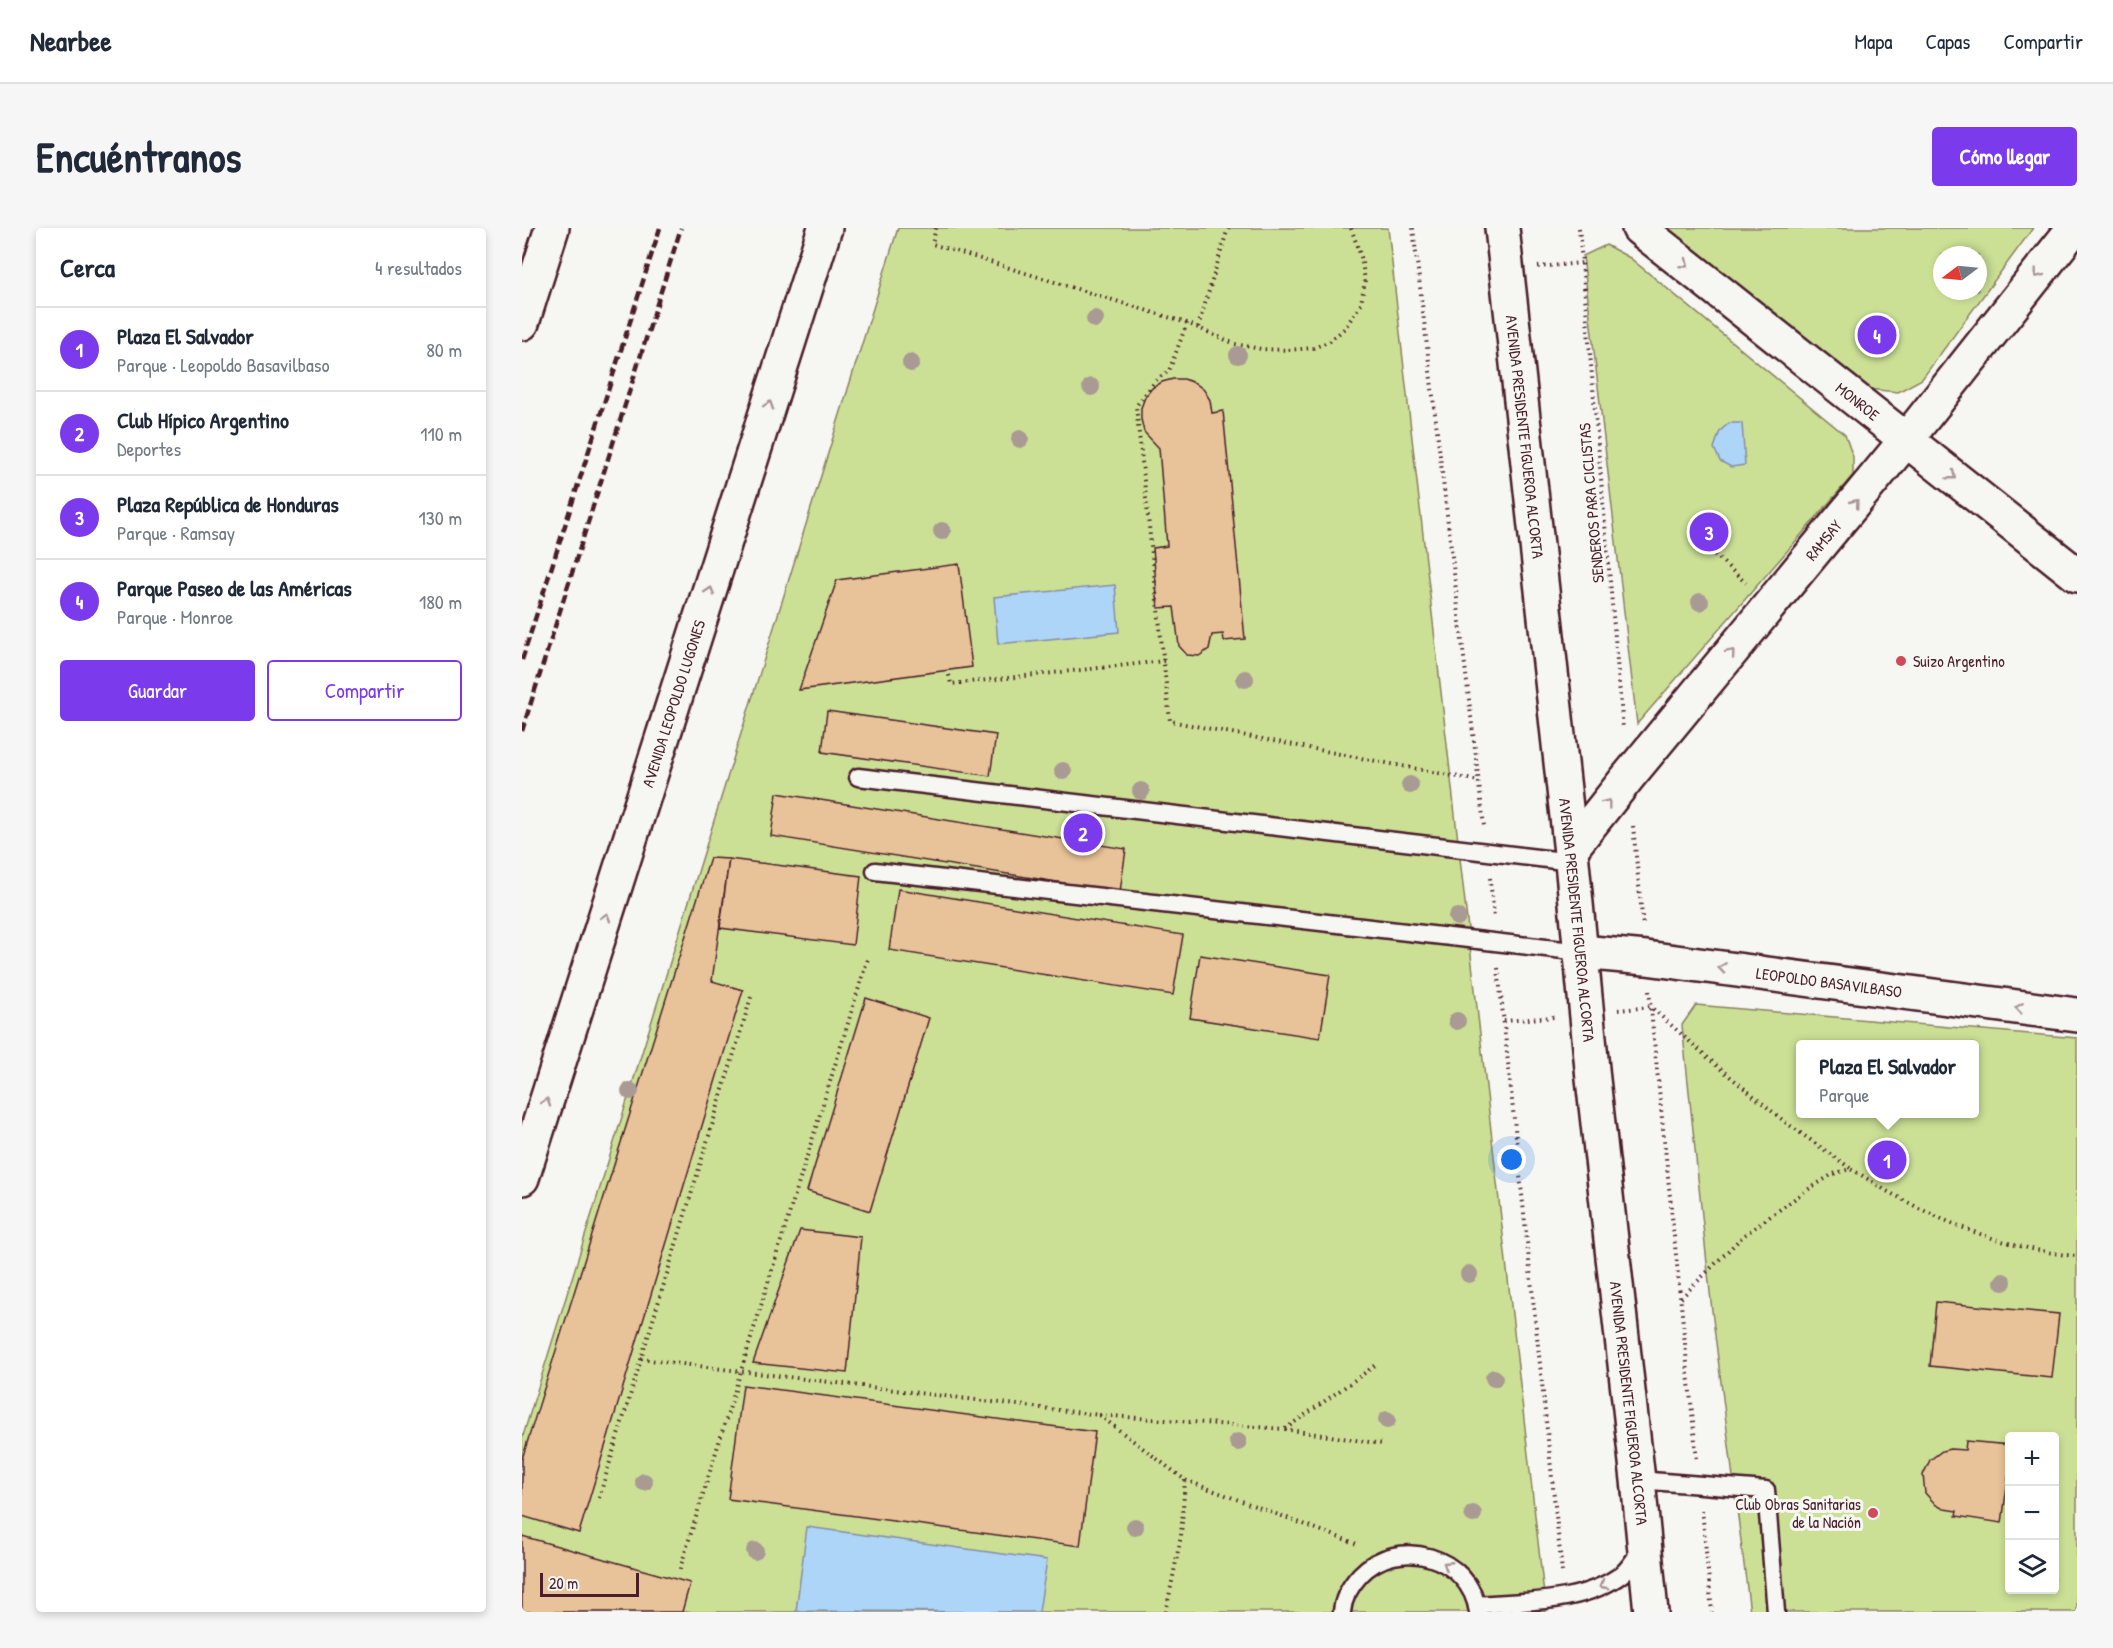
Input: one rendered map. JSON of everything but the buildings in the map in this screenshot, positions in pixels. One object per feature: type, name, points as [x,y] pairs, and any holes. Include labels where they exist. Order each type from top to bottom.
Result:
[{"type":"main road","points":[[522,323],[552,228]]},
{"type":"main road","name":"AVENIDA LEOPOLDO LUGONES","points":[[522,1178],[825,228]]},
{"type":"main road","name":"AVENIDA PRESIDENTE FIGUEROA ALCORTA","points":[[1502,228],[1651,1612]]},
{"type":"main road","name":"MONROE","points":[[1639,228],[2077,575]]},
{"type":"main road","name":"RAMSAY","points":[[1571,856],[1628,777],[1906,440],[2074,228]]},
{"type":"main road","name":"LEOPOLDO BASAVILBASO","points":[[1581,952],[1646,958],[2077,1015]]},
{"type":"lane","points":[[858,777],[1571,856]]},
{"type":"lane","points":[[875,871],[1581,952]]},
{"type":"lane","points":[[1638,1480],[1766,1490],[1776,1612]]},
{"type":"lane","points":[[1342,1612],[1351,1584],[1368,1567],[1389,1556],[1407,1553],[1426,1555],[1443,1562],[1458,1573],[1470,1588],[1478,1609],[1564,1597],[1598,1589],[1624,1573],[1644,1545]]},
{"type":"path","points":[[936,228],[932,244],[1187,323],[1235,344],[1261,349],[1288,350],[1313,348],[1330,341],[1346,328],[1361,304],[1365,280],[1361,257],[1351,228]]},
{"type":"path","points":[[1198,327],[1228,228]]},
{"type":"path","name":"SENDEROS PARA CICLISTAS","points":[[1579,228],[1628,777],[1712,1612]]},
{"type":"path","points":[[1506,270],[1582,263]]},
{"type":"path","points":[[1187,323],[1169,371],[1157,379],[1136,406],[1170,721],[1479,781]]},
{"type":"path","points":[[1703,522],[1703,537],[1715,555],[1771,605]]},
{"type":"path","points":[[949,675],[951,684],[1164,661]]},
{"type":"path","points":[[680,1569],[868,958]]},
{"type":"path","points":[[599,1498],[752,994]]},
{"type":"path","points":[[1651,1007],[1785,1122],[1850,1169],[1871,1179],[1896,1197],[1971,1230],[2051,1254],[2077,1256]]},
{"type":"path","points":[[1680,1299],[1743,1236],[1813,1186],[1833,1174],[1850,1169]]},
{"type":"path","points":[[641,1359],[1099,1415],[1284,1429],[1382,1444]]},
{"type":"path","points":[[1284,1429],[1376,1365]]},
{"type":"path","points":[[1099,1415],[1185,1480],[1389,1556]]},
{"type":"path","points":[[1166,1612],[1181,1536],[1185,1480]]},
{"type":"green space","points":[[898,228],[1388,228],[1546,1612],[522,1612],[522,1439]]},
{"type":"green space","points":[[1666,228],[2033,228],[1987,291],[1987,246],[1933,246],[1933,300],[1980,300],[1922,379],[1898,392],[1867,389]]},
{"type":"green space","points":[[1606,245],[1630,258],[1845,435],[1853,457],[1853,475],[1637,724],[1583,256]]},
{"type":"green space","points":[[1696,1005],[2077,1038],[2077,1612],[1750,1612],[1712,1311],[1682,1025]]},
{"type":"water","points":[[1729,423],[1742,423],[1745,465],[1731,467],[1720,461],[1714,448],[1720,431]]},
{"type":"water","points":[[1115,585],[1119,632],[998,644],[994,597]]},
{"type":"water","points":[[807,1527],[1047,1560],[1039,1612],[796,1611]]},
{"type":"railway","points":[[522,660],[660,228]]},
{"type":"railway","points":[[522,731],[681,228]]},
{"type":"place","name":"Parque Paseo de las Américas","points":[[1877,335]]},
{"type":"place","name":"Plaza República de Honduras","points":[[1709,532]]},
{"type":"place","name":"Suizo Argentino","points":[[1901,661]]},
{"type":"place","name":"Club Hípico Argentino","points":[[1083,833]]},
{"type":"place","name":"Plaza El Salvador","points":[[1887,1160]]},
{"type":"place","name":"Club Obras Sanitarias de la Nación","points":[[1873,1513]]}]
